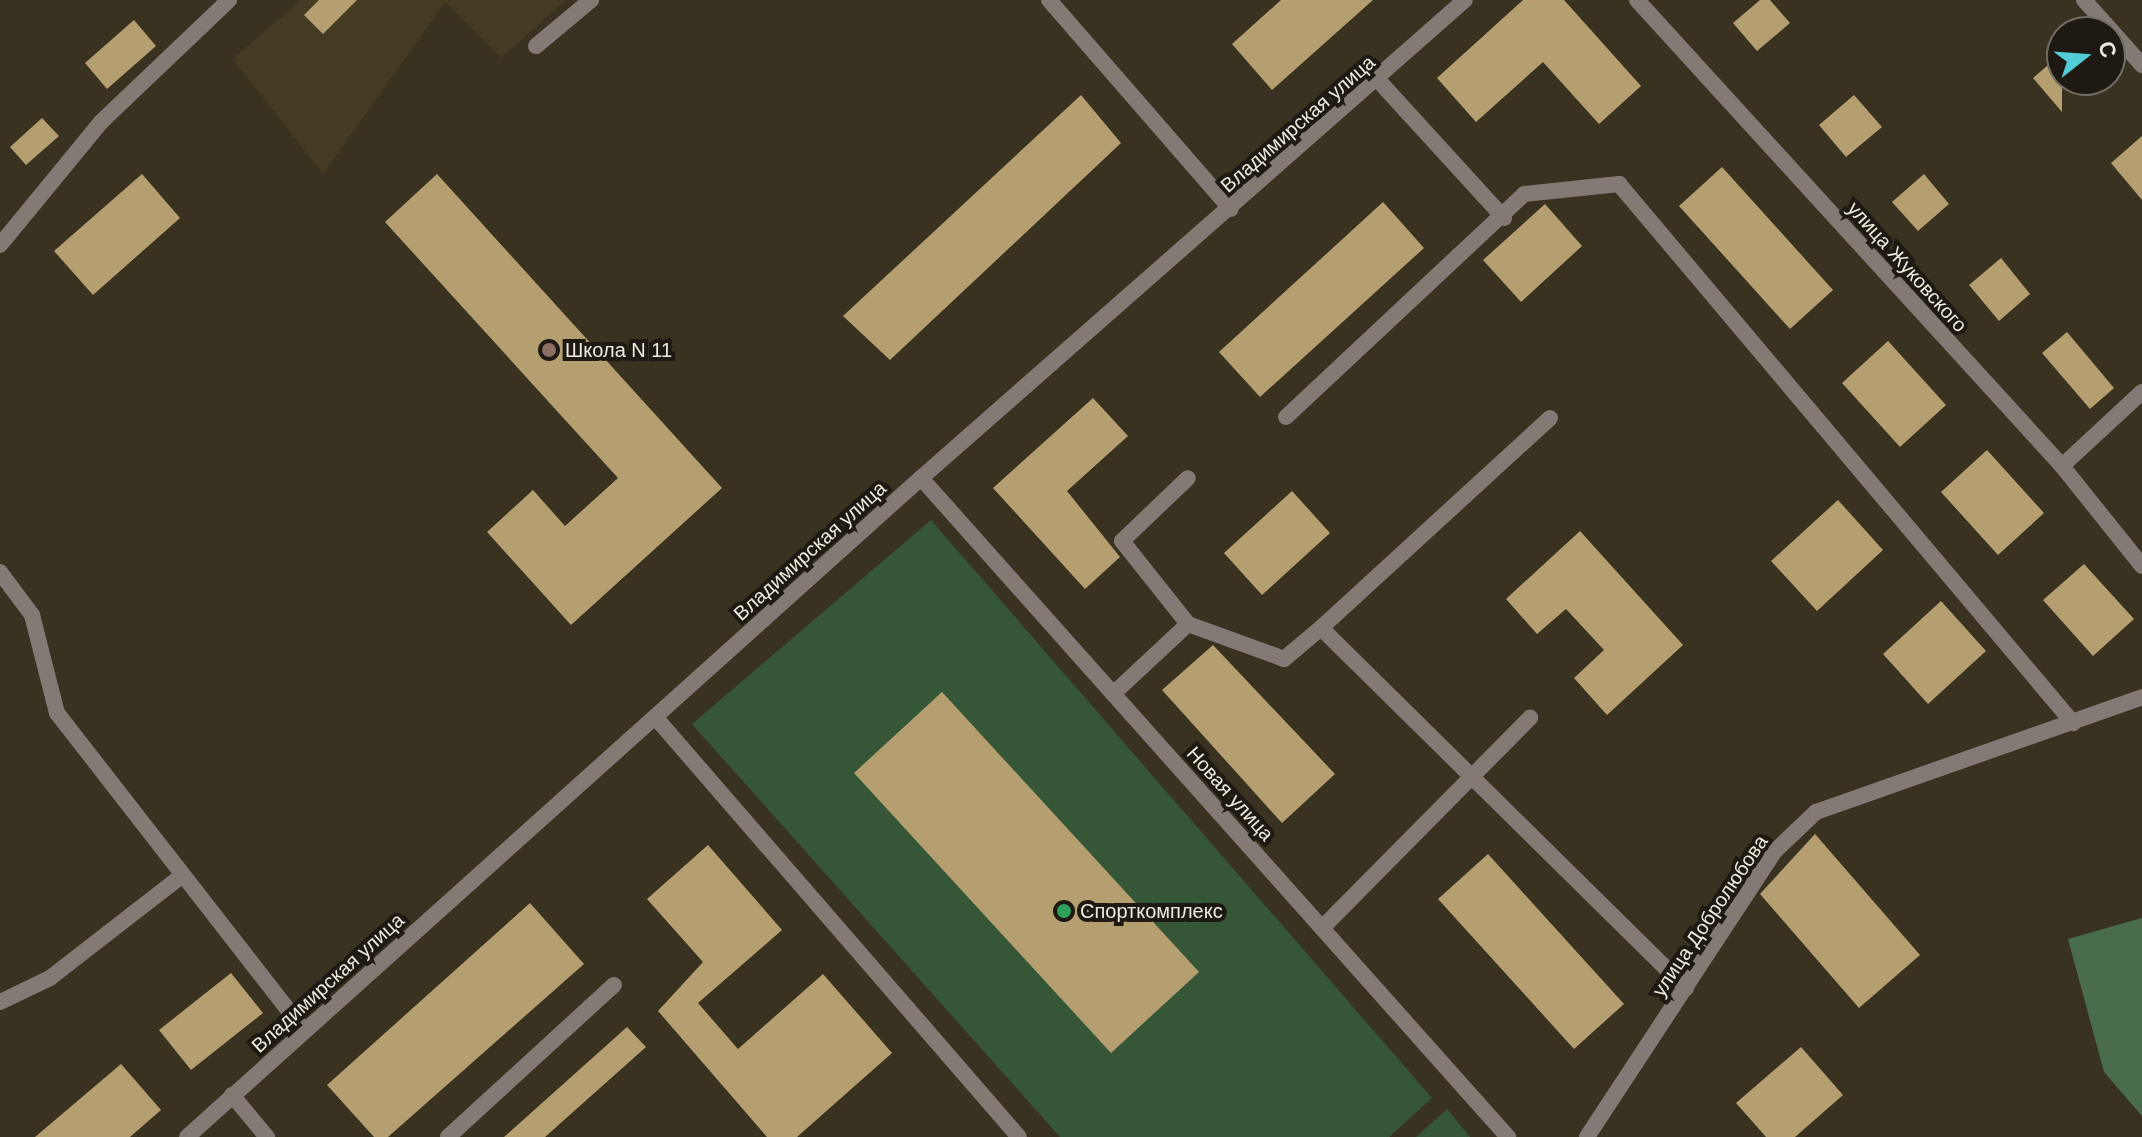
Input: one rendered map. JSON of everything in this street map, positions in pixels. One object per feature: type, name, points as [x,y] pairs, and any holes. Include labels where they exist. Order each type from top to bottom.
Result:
[{"type":"street","points":[[0,245],[101,122],[229,0]]},
{"type":"street","points":[[536,46],[591,0]]},
{"type":"street","points":[[1049,0],[1231,209]]},
{"type":"street","name":"Владимирская улица","points":[[187,1137],[921,478],[1378,80],[1465,0]]},
{"type":"street","name":"улица Жуковского","points":[[1637,0],[2062,466],[2142,566]]},
{"type":"street","points":[[2084,0],[2142,65]]},
{"type":"street","points":[[1378,80],[1504,218]]},
{"type":"street","points":[[1286,417],[1504,218],[1524,194],[1619,184],[2073,723]]},
{"type":"street","points":[[2062,466],[2142,392]]},
{"type":"street","points":[[1188,478],[1122,541],[1188,624],[1284,659],[1550,418]]},
{"type":"street","name":"Новая улица","points":[[921,478],[1508,1137]]},
{"type":"street","points":[[0,572],[32,615],[57,713],[304,1030]]},
{"type":"street","points":[[1113,694],[1188,624]]},
{"type":"street","points":[[1321,628],[1686,988]]},
{"type":"street","name":"улица Добролюбова","points":[[1587,1137],[1775,851],[1816,812],[2142,697]]},
{"type":"street","points":[[656,718],[1019,1137]]},
{"type":"street","points":[[1322,928],[1530,718]]},
{"type":"street","points":[[0,1002],[50,978],[183,875]]},
{"type":"street","points":[[448,1137],[614,985]]},
{"type":"street","points":[[232,1095],[267,1137]]},
{"type":"shaded area","points":[[301,0],[566,0],[501,58],[445,2],[323,174],[233,59]]},
{"type":"green space","name":"Спорткомплекс","points":[[931,520],[1432,1098],[1389,1137],[1060,1137],[692,724]]},
{"type":"green space","points":[[2142,918],[2142,1116],[2104,1072],[2068,939]]},
{"type":"green space","points":[[1447,1109],[1470,1137],[1416,1137]]},
{"type":"building","points":[[319,0],[357,0],[323,34],[304,15]]},
{"type":"building","points":[[1281,0],[1373,0],[1272,90],[1232,44]]},
{"type":"building","points":[[1523,0],[1564,0],[1641,86],[1599,124],[1543,62],[1476,122],[1437,78]]},
{"type":"building","points":[[1760,0],[1770,0],[1790,23],[1757,51],[1733,23]]},
{"type":"building","points":[[134,20],[156,46],[107,89],[85,63]]},
{"type":"building","points":[[2046,67],[2046,93],[2033,78]]},
{"type":"building","points":[[1081,95],[1121,143],[890,360],[843,316]]},
{"type":"building","points":[[1854,95],[1882,127],[1846,157],[1819,125]]},
{"type":"building","points":[[2048,96],[2062,96],[2062,112]]},
{"type":"building","points":[[42,118],[59,136],[26,165],[10,147]]},
{"type":"building","points":[[2142,136],[2142,200],[2111,163]]},
{"type":"building","points":[[1722,167],[1833,290],[1790,329],[1679,206]]},
{"type":"building","points":[[142,174],[180,218],[93,295],[54,251]]},
{"type":"building","name":"Школа N 11","points":[[437,174],[722,488],[571,625],[487,532],[533,490],[565,526],[618,478],[385,222]]},
{"type":"building","points":[[1924,174],[1949,204],[1918,231],[1892,202]]},
{"type":"building","points":[[1383,202],[1424,248],[1260,397],[1219,352]]},
{"type":"building","points":[[1545,204],[1582,246],[1521,302],[1483,260]]},
{"type":"building","points":[[2001,258],[2030,294],[1999,321],[1969,285]]},
{"type":"building","points":[[2067,332],[2114,388],[2090,409],[2042,353]]},
{"type":"building","points":[[1888,341],[1946,405],[1900,447],[1842,383]]},
{"type":"building","points":[[1093,398],[1128,436],[1067,491],[1120,557],[1085,589],[993,488]]},
{"type":"building","points":[[1987,450],[2044,513],[1998,555],[1941,492]]},
{"type":"building","points":[[1292,491],[1330,533],[1262,595],[1224,553]]},
{"type":"building","points":[[1838,500],[1883,550],[1817,611],[1771,561]]},
{"type":"building","points":[[1580,531],[1683,645],[1607,715],[1574,678],[1604,650],[1566,609],[1537,634],[1506,599]]},
{"type":"building","points":[[2084,564],[2134,619],[2093,656],[2043,600]]},
{"type":"building","points":[[1941,601],[1986,651],[1928,704],[1883,654]]},
{"type":"building","points":[[1213,645],[1335,774],[1282,823],[1162,690]]},
{"type":"building","points":[[942,692],[1199,972],[1111,1053],[854,773]]},
{"type":"building","points":[[1815,834],[1920,955],[1859,1008],[1760,894]]},
{"type":"building","points":[[708,845],[782,930],[698,1003],[738,1049],[823,974],[892,1053],[797,1137],[767,1137],[658,1011],[703,962],[647,899]]},
{"type":"building","points":[[1488,854],[1624,1004],[1574,1049],[1438,899]]},
{"type":"building","points":[[530,903],[584,964],[388,1137],[374,1137],[327,1085]]},
{"type":"building","points":[[231,973],[263,1013],[191,1070],[159,1030]]},
{"type":"building","points":[[627,1027],[646,1047],[545,1137],[504,1137]]},
{"type":"building","points":[[1801,1047],[1843,1095],[1795,1137],[1766,1137],[1736,1103]]},
{"type":"building","points":[[121,1064],[161,1110],[130,1137],[35,1137]]},
{"type":"place","name":"Школа N 11","points":[[549,350]]},
{"type":"place","name":"Спорткомплекс","points":[[1064,911]]}]
